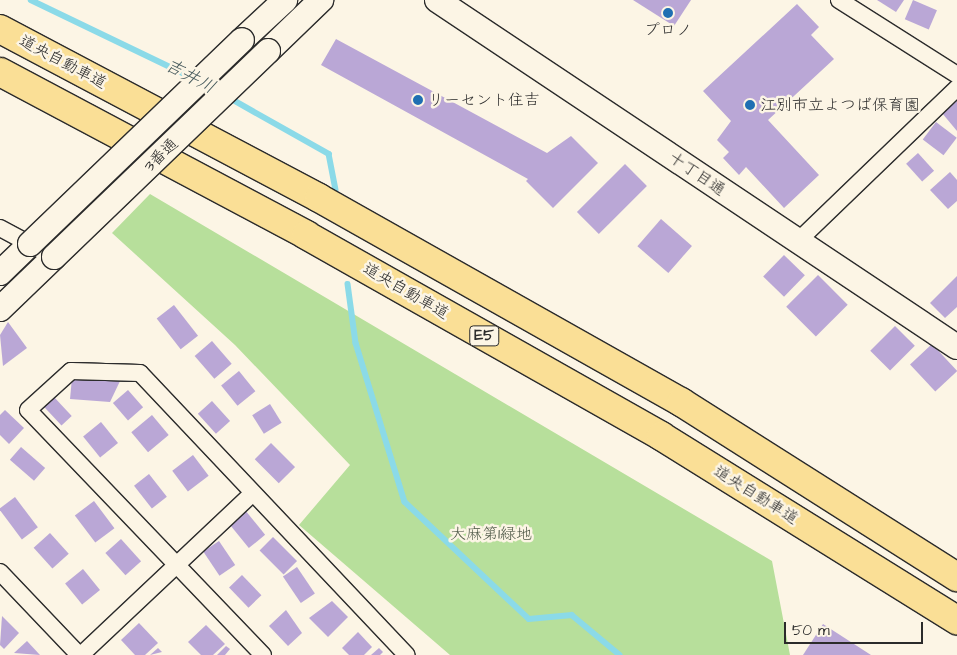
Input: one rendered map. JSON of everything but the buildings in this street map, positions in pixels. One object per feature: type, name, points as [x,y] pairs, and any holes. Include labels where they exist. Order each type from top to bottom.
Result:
[{"type":"highway","name":"道央自動車道","points":[[0,29],[319,198],[681,402],[957,577]]},
{"type":"highway","name":"道央自動車道","points":[[0,72],[306,235],[661,436],[957,620]]},
{"type":"street","name":"3番通","points":[[0,273],[285,0]]},
{"type":"street","name":"3番通","points":[[0,309],[321,0]]},
{"type":"street","name":"十丁目通","points":[[437,0],[957,346]]},
{"type":"street","points":[[839,0],[957,75]]},
{"type":"street","points":[[798,241],[957,88]]},
{"type":"street","points":[[0,228],[54,257]]},
{"type":"street","points":[[263,655],[28,410],[71,371],[140,373],[407,655]]},
{"type":"street","points":[[0,572],[80,655],[253,493]]},
{"type":"green space","name":"大麻第1緑地","points":[[150,194],[772,561],[790,655],[450,655],[299,525],[350,465],[235,345],[112,233]]},
{"type":"waterway","name":"吉井川","points":[[31,0],[193,78]]},
{"type":"waterway","name":"吉井川","points":[[228,97],[329,154],[336,189]]},
{"type":"waterway","points":[[348,284],[356,343],[405,502],[529,619],[572,615],[620,655]]},
{"type":"place","name":"プロノ","points":[[668,13]]},
{"type":"place","name":"リーセント住吉","points":[[418,100]]},
{"type":"place","name":"江別市立よつば保育園","points":[[750,105]]}]
